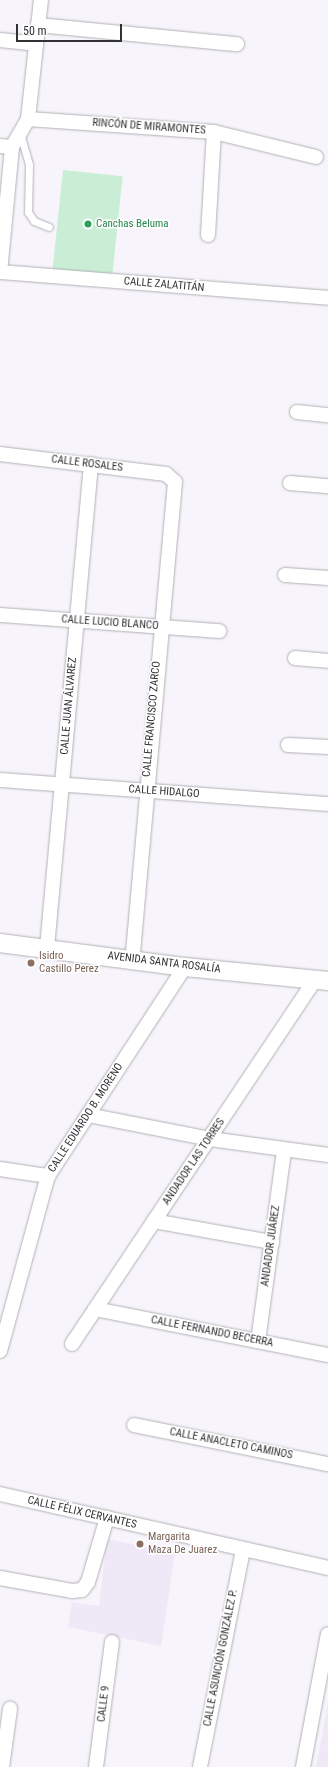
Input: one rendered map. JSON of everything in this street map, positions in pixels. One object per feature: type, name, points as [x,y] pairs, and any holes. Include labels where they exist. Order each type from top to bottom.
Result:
[{"type":"street","points":[[0,272],[6,146],[20,133],[28,118],[41,0]]},
{"type":"street","points":[[38,25],[237,44]]},
{"type":"street","points":[[0,40],[36,44]]},
{"type":"street","name":"RINCÓN DE MIRAMONTES","points":[[28,118],[214,132],[208,235]]},
{"type":"street","points":[[214,132],[316,157]]},
{"type":"street","name":"CALLE ZALATITÁN","points":[[0,272],[328,298]]},
{"type":"street","points":[[297,412],[328,415]]},
{"type":"street","name":"CALLE ROSALES","points":[[0,454],[92,464],[173,478]]},
{"type":"street","name":"CALLE JUAN ÁLVAREZ","points":[[47,948],[76,620],[92,464]]},
{"type":"street","name":"CALLE FRANCISCO ZARCO","points":[[132,960],[160,627],[175,488],[173,478]]},
{"type":"street","points":[[290,483],[328,486]]},
{"type":"street","points":[[285,575],[328,578]]},
{"type":"street","name":"CALLE LUCIO BLANCO","points":[[0,614],[219,631]]},
{"type":"street","points":[[295,658],[328,661]]},
{"type":"street","points":[[288,745],[328,748]]},
{"type":"street","name":"CALLE HIDALGO","points":[[0,780],[328,804]]},
{"type":"street","name":"AVENIDA SANTA ROSALÍA","points":[[0,943],[185,967],[321,980]]},
{"type":"street","name":"CALLE EDUARDO B. MORENO","points":[[0,1352],[48,1176],[185,967]]},
{"type":"street","name":"ANDADOR LAS TORRES","points":[[72,1344],[210,1139],[321,980]]},
{"type":"street","points":[[88,1115],[210,1139],[284,1151],[328,1155]]},
{"type":"street","name":"ANDADOR JUÁREZ","points":[[258,1341],[284,1151]]},
{"type":"street","points":[[0,1169],[48,1176]]},
{"type":"street","points":[[154,1221],[272,1242]]},
{"type":"street","name":"CALLE FERNANDO BECERRA","points":[[95,1309],[328,1355]]},
{"type":"street","name":"CALLE ANACLETO CAMINOS","points":[[134,1425],[328,1464]]},
{"type":"street","name":"CALLE FÉLIX CERVANTES","points":[[0,1494],[328,1568]]},
{"type":"street","points":[[0,1578],[72,1591],[82,1590],[86,1586],[107,1518]]},
{"type":"street","name":"CALLE ASUNCIÓN GONZÁLEZ P.","points":[[200,1767],[243,1549]]},
{"type":"street","points":[[303,1767],[328,1634]]},
{"type":"street","name":"CALLE 9","points":[[96,1767],[112,1642]]},
{"type":"street","points":[[2,1767],[10,1710]]},
{"type":"lane","points":[[20,133],[29,165],[28,212],[34,221],[49,227]]},
{"type":"shaded area","points":[[107,1539],[175,1553],[161,1646],[68,1627],[72,1602],[99,1606]]},
{"type":"shaded area","points":[[328,1702],[328,1767],[316,1767]]},
{"type":"green space","name":"Canchas Beluma","points":[[63,170],[123,176],[112,277],[52,270]]},
{"type":"place","name":"Canchas Beluma","points":[[88,224]]},
{"type":"place","name":"Isidro Castillo Perez","points":[[31,963]]},
{"type":"place","name":"Margarita Maza De Juarez","points":[[140,1544]]}]
